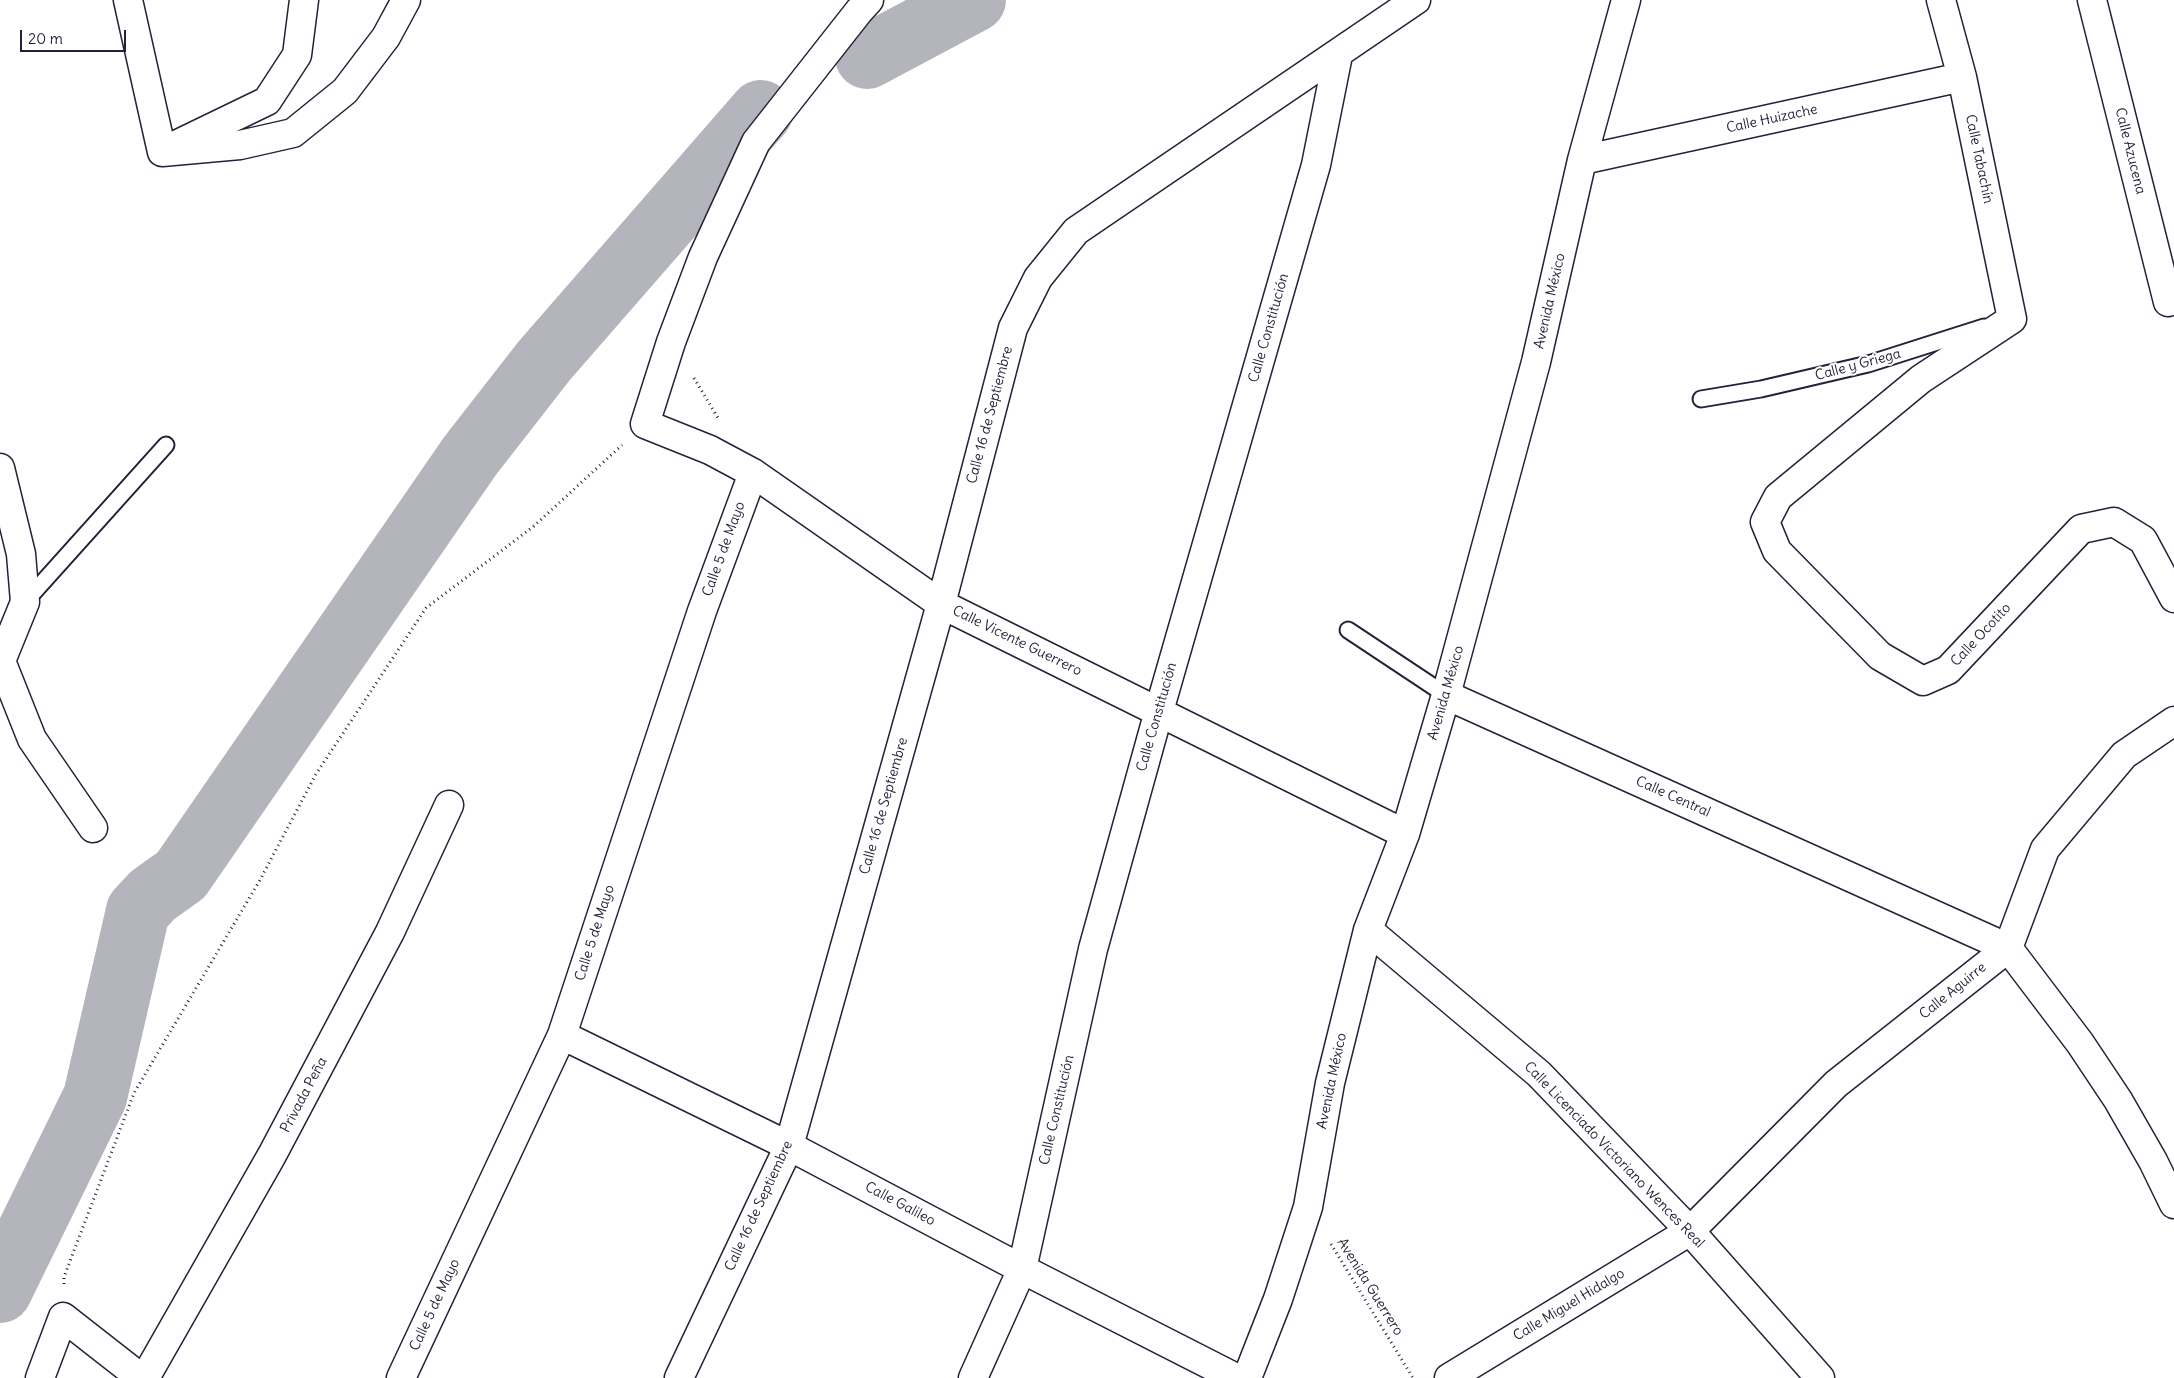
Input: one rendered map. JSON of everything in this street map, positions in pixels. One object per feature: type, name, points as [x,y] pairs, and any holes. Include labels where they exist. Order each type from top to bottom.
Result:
[{"type":"street","points":[[128,0],[162,152]]},
{"type":"street","points":[[162,152],[267,101],[298,55],[304,0]]},
{"type":"street","points":[[162,152],[240,145],[293,132],[346,91],[386,37],[406,0]]},
{"type":"street","points":[[646,424],[671,342],[703,258],[756,142],[858,11],[869,0]]},
{"type":"street","name":"Calle 16 de Septiembre","points":[[679,1378],[788,1146],[941,604],[1013,328],[1038,278],[1076,231],[1338,55],[1416,0]]},
{"type":"street","name":"Avenida México","points":[[1247,1378],[1278,1299],[1308,1207],[1330,1083],[1368,930],[1405,834],[1446,695],[1536,362],[1582,160],[1626,0]]},
{"type":"street","name":"Calle Tabachín","points":[[1941,0],[1962,77],[2012,319]]},
{"type":"street","name":"Calle Azucena","points":[[2092,0],[2168,302]]},
{"type":"street","name":"Calle Constitución","points":[[973,1378],[1022,1269],[1093,949],[1159,711],[1316,165],[1338,55]]},
{"type":"street","name":"Calle Huizache","points":[[1582,160],[1962,77]]},
{"type":"street","name":"Calle Ocotito","points":[[2012,319],[1921,379],[1778,497],[1765,522],[1777,551],[1880,656],[1923,681],[1948,670],[2081,529],[2114,522],[2143,540],[2174,598]]},
{"type":"street","name":"Calle Vicente Guerrero","points":[[646,424],[710,450],[753,473],[941,604],[1405,834]]},
{"type":"street","points":[[0,468],[21,554],[25,602],[0,661],[32,739],[93,828]]},
{"type":"street","name":"Calle 5 de Mayo","points":[[401,1378],[562,1034],[702,611],[753,473]]},
{"type":"street","name":"Calle Central","points":[[1446,695],[2008,948]]},
{"type":"street","points":[[2174,721],[2124,754],[2045,849],[2008,948],[2080,1043],[2118,1100],[2153,1161],[2174,1204]]},
{"type":"street","name":"Privada Peña","points":[[145,1378],[272,1155],[390,932],[450,805]]},
{"type":"street","name":"Calle Licenciado Victoriano Wences Real","points":[[1368,930],[1539,1074],[1690,1231],[1820,1378]]},
{"type":"street","name":"Calle Aguirre","points":[[1690,1231],[1836,1084],[2008,948]]},
{"type":"street","name":"Calle Galileo","points":[[562,1034],[788,1146],[1022,1269],[1236,1378]]},
{"type":"street","name":"Calle Miguel Hidalgo","points":[[1448,1378],[1690,1231]]},
{"type":"street","points":[[40,1378],[62,1318],[141,1378]]},
{"type":"lane","name":"Calle y Griega","points":[[1701,399],[1761,389],[1868,364],[2012,319]]},
{"type":"lane","points":[[25,602],[166,445]]},
{"type":"lane","name":"Calle Central","points":[[1348,630],[1446,695]]},
{"type":"path","points":[[671,342],[722,424]]},
{"type":"path","points":[[62,1318],[64,1277],[134,1093],[260,880],[316,774],[426,608],[534,526],[646,424]]},
{"type":"path","name":"Avenida Guerrero","points":[[1308,1207],[1413,1378]]},
{"type":"waterway","points":[[867,57],[974,0]]},
{"type":"waterway","points":[[0,1291],[95,1097],[138,911],[153,895],[181,875],[470,456],[544,361],[761,112]]}]
